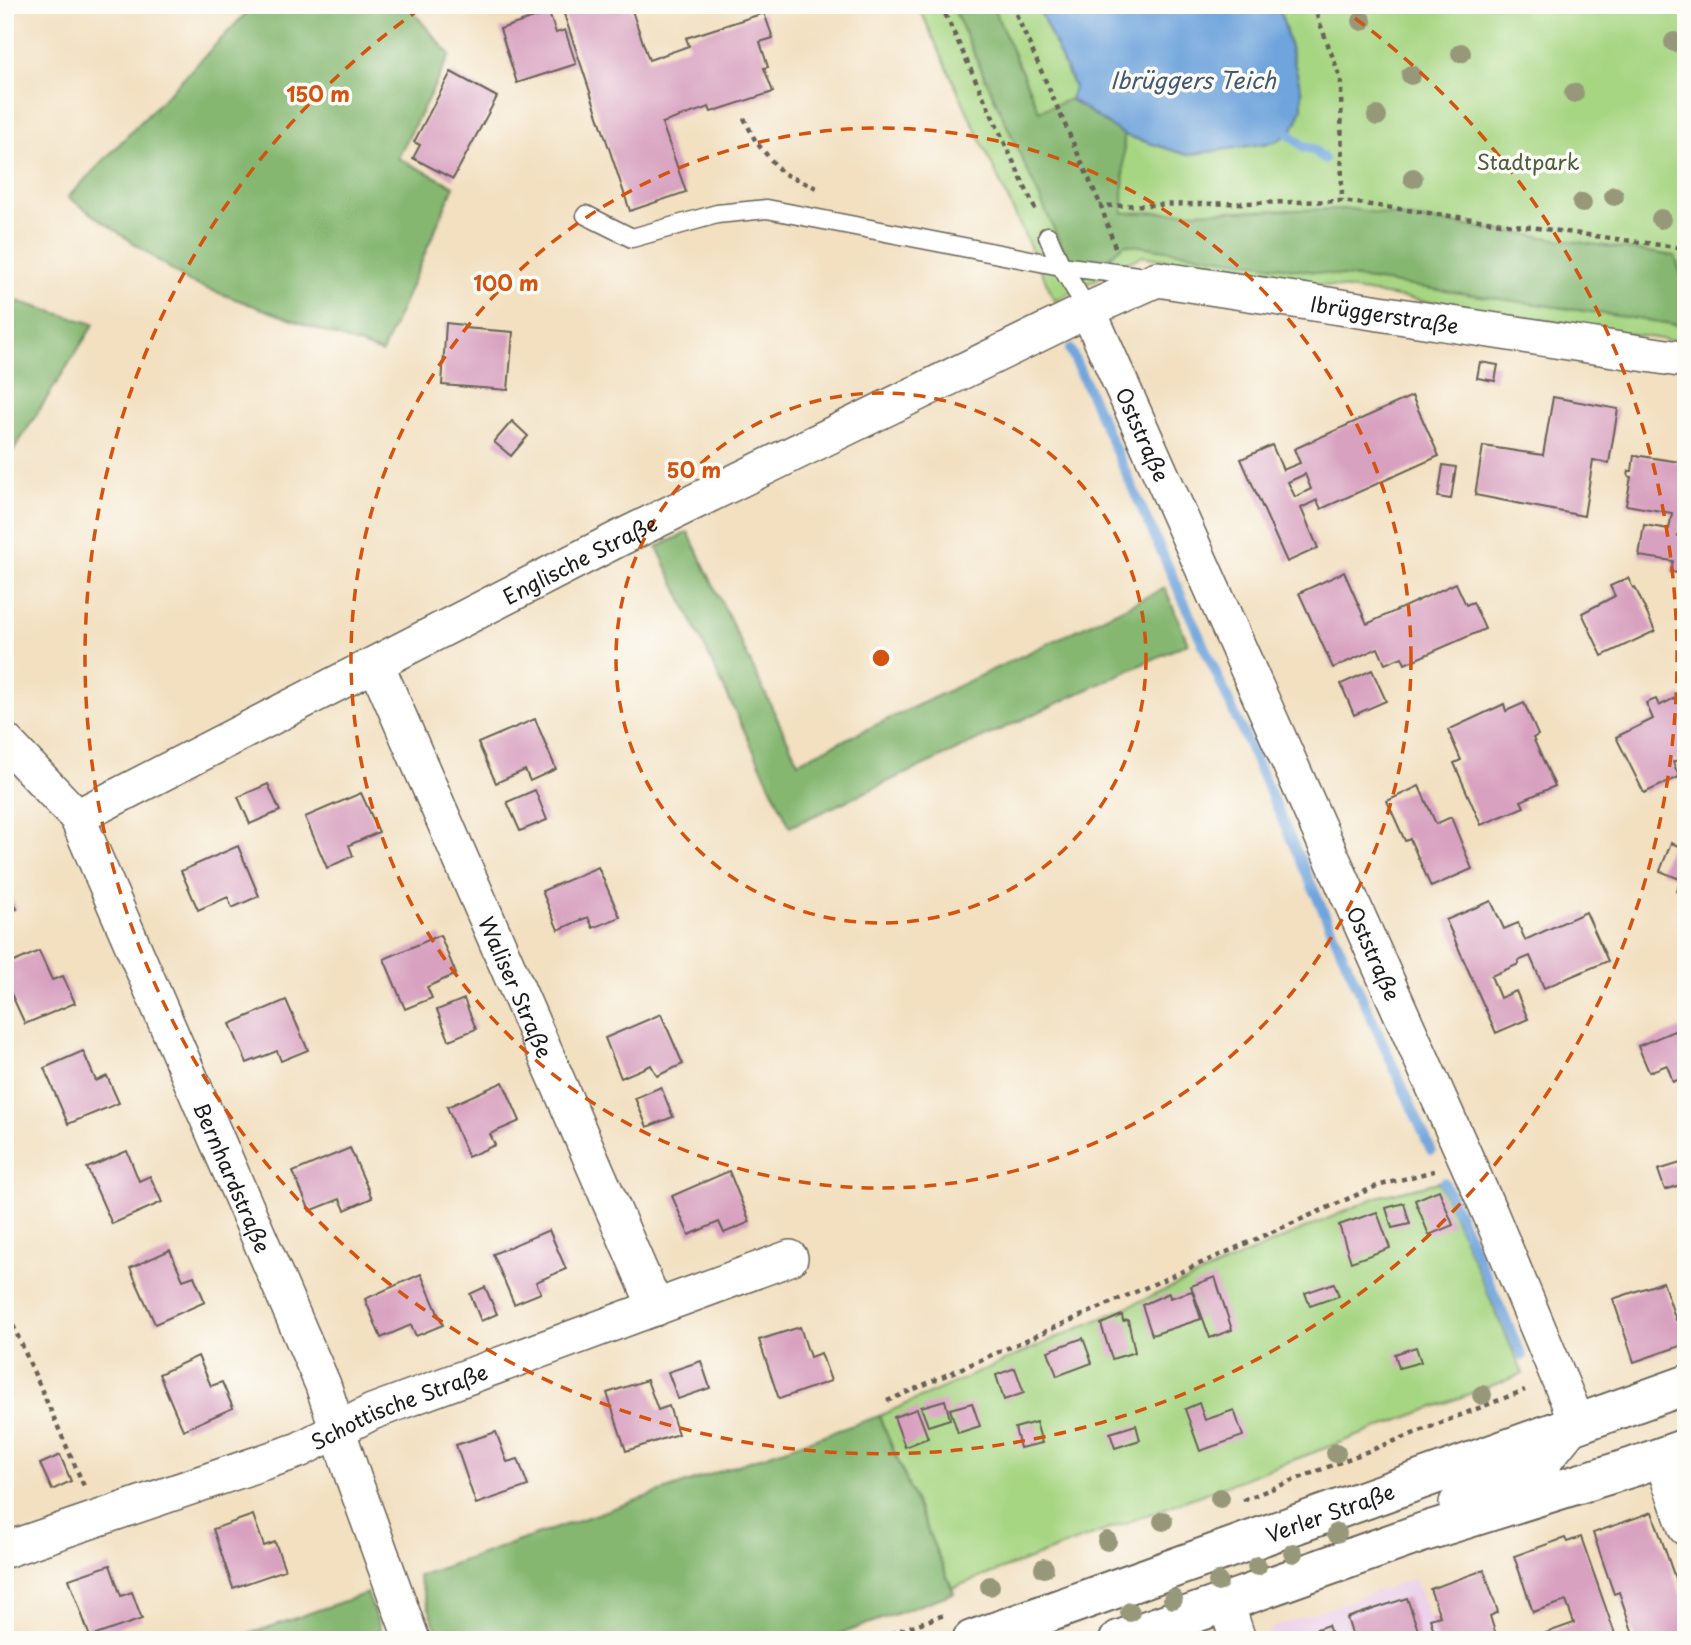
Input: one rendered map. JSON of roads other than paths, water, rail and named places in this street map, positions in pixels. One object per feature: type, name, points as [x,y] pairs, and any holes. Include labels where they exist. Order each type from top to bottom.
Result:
[{"type":"main road","name":"Verler Straße","points":[[972,1640],[1686,1385]]},
{"type":"main road","points":[[1119,1640],[1424,1532],[1673,1453]]},
{"type":"street","points":[[1088,310],[1157,279]]},
{"type":"street","name":"Ibrüggerstraße","points":[[1157,279],[1686,360]]},
{"type":"street","name":"Englische Straße","points":[[77,817],[620,538],[1088,310]]},
{"type":"street","name":"Oststraße","points":[[1088,310],[1467,1162],[1563,1387],[1570,1405],[1573,1425]]},
{"type":"street","name":"Waliser Straße","points":[[376,664],[656,1308]]},
{"type":"street","name":"Bernhardstraße","points":[[5,741],[77,817],[323,1385],[412,1640]]},
{"type":"street","name":"Schottische Straße","points":[[5,1550],[299,1450],[372,1412],[790,1258]]},
{"type":"street","points":[[1424,1532],[1443,1508],[1531,1477],[1573,1425]]},
{"type":"street","points":[[1673,1453],[1686,1528]]},
{"type":"street","points":[[1226,1603],[1238,1640]]},
{"type":"lane","points":[[586,215],[632,238],[717,214],[767,209],[1061,266],[1157,279]]},
{"type":"lane","points":[[1048,236],[1061,266],[1088,310]]},
{"type":"water","name":"Ibrüggers Teich","points":[[1037,5],[1279,5],[1302,93],[1302,108],[1297,122],[1291,131],[1276,142],[1187,155],[1124,135],[1070,99],[1074,87]]},
{"type":"waterway","points":[[1288,133],[1305,148],[1314,150],[1324,159]]},
{"type":"waterway","points":[[1070,349],[1431,1150]]},
{"type":"waterway","points":[[1444,1182],[1522,1356]]},
{"type":"park label","name":"Stadtpark","points":[[1528,161]]}]
